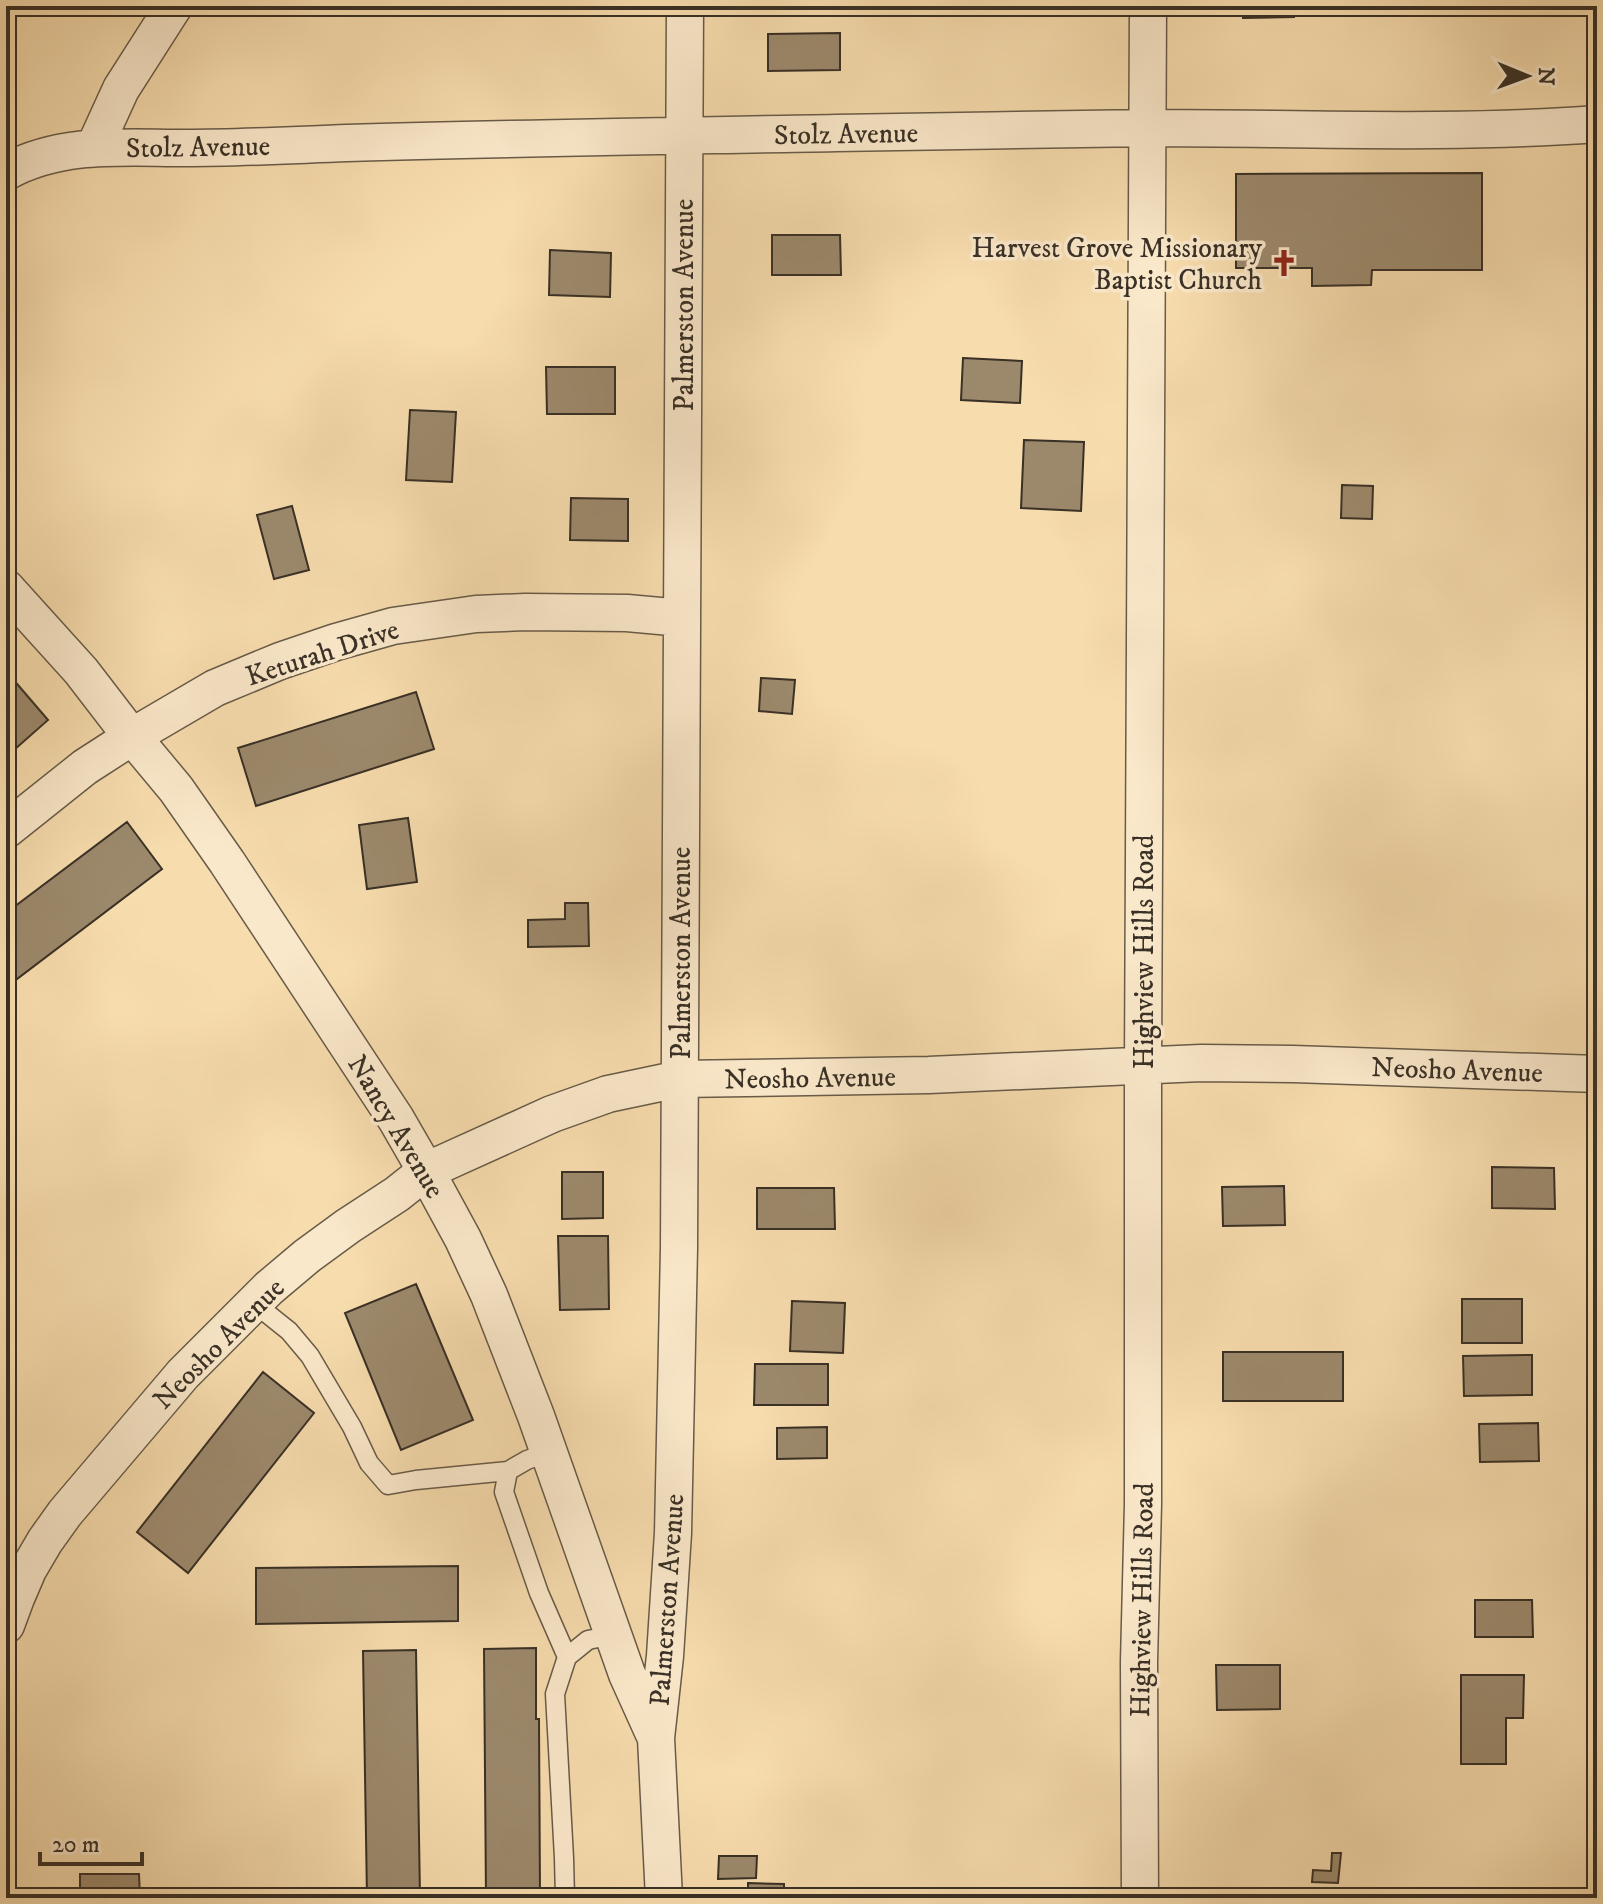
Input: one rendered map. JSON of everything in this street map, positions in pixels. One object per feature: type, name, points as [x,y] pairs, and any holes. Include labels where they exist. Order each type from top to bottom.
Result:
[{"type":"street","points":[[94,148],[121,89],[174,6]]},
{"type":"street","name":"Palmerston Avenue","points":[[664,1898],[656,1738],[673,1533],[679,1248],[685,6]]},
{"type":"street","name":"Highview Hills Road","points":[[1140,1898],[1148,6]]},
{"type":"street","name":"Stolz Avenue","points":[[6,172],[55,152],[142,146],[187,148],[1148,128],[1512,129],[1597,124]]},
{"type":"street","name":"Nancy Avenue","points":[[6,588],[81,671],[176,789],[396,1119],[426,1171],[489,1295],[549,1452],[627,1674],[656,1738]]},
{"type":"street","name":"Keturah Drive","points":[[6,830],[85,767],[133,736],[215,688],[280,661],[393,626],[476,614],[627,613],[682,618]]},
{"type":"street","name":"Neosho Avenue","points":[[6,1625],[28,1570],[65,1513],[183,1374],[254,1303],[307,1256],[426,1171],[552,1114],[608,1094],[679,1079],[929,1075],[1201,1063],[1597,1074]]},
{"type":"lane","points":[[254,1303],[289,1331],[310,1356],[352,1427],[369,1463],[388,1485],[508,1471],[549,1452]]},
{"type":"lane","points":[[508,1471],[504,1492],[539,1593],[567,1657]]},
{"type":"lane","points":[[565,1898],[555,1694],[567,1657],[588,1640],[613,1635]]},
{"type":"building","points":[[1243,6],[1293,6],[1294,17],[1243,18]]},
{"type":"building","points":[[840,33],[840,70],[768,71],[768,34]]},
{"type":"building","points":[[1482,173],[1482,270],[1372,270],[1371,285],[1312,286],[1312,268],[1236,268],[1236,174]]},
{"type":"building","points":[[772,235],[840,235],[841,275],[772,275]]},
{"type":"building","points":[[550,250],[611,253],[610,297],[549,295]]},
{"type":"building","points":[[963,358],[1022,361],[1020,403],[961,400]]},
{"type":"building","points":[[546,367],[615,367],[615,414],[547,414]]},
{"type":"building","points":[[410,410],[456,412],[452,482],[406,480]]},
{"type":"building","points":[[1024,440],[1084,442],[1081,511],[1021,508]]},
{"type":"building","points":[[1342,485],[1373,486],[1372,519],[1341,518]]},
{"type":"building","points":[[571,498],[628,499],[628,541],[570,540]]},
{"type":"building","points":[[292,506],[309,570],[274,579],[257,515]]},
{"type":"building","points":[[6,671],[48,720],[6,757]]},
{"type":"building","points":[[761,678],[795,680],[792,714],[759,711]]},
{"type":"building","points":[[416,692],[434,749],[256,806],[238,748]]},
{"type":"building","points":[[408,818],[417,882],[367,889],[359,825]]},
{"type":"building","points":[[127,822],[162,869],[13,982],[6,973],[6,913]]},
{"type":"building","points":[[565,903],[588,903],[589,946],[528,947],[528,920],[565,919]]},
{"type":"building","points":[[1492,1167],[1554,1168],[1555,1209],[1492,1208]]},
{"type":"building","points":[[562,1172],[603,1172],[603,1218],[562,1219]]},
{"type":"building","points":[[1284,1186],[1285,1225],[1223,1226],[1222,1187]]},
{"type":"building","points":[[757,1188],[834,1188],[835,1229],[757,1229]]},
{"type":"building","points":[[558,1236],[608,1236],[609,1309],[560,1310]]},
{"type":"building","points":[[416,1284],[473,1420],[401,1450],[345,1313]]},
{"type":"building","points":[[1462,1299],[1522,1299],[1522,1343],[1462,1343]]},
{"type":"building","points":[[792,1301],[845,1303],[843,1353],[790,1351]]},
{"type":"building","points":[[1223,1352],[1343,1352],[1343,1401],[1223,1401]]},
{"type":"building","points":[[1532,1355],[1532,1395],[1464,1396],[1463,1356]]},
{"type":"building","points":[[755,1364],[828,1364],[828,1405],[754,1405]]},
{"type":"building","points":[[263,1372],[314,1413],[188,1573],[137,1532]]},
{"type":"building","points":[[1538,1423],[1539,1461],[1480,1462],[1479,1424]]},
{"type":"building","points":[[827,1427],[827,1458],[777,1459],[777,1428]]},
{"type":"building","points":[[458,1566],[458,1621],[256,1624],[256,1568]]},
{"type":"building","points":[[1475,1600],[1532,1600],[1533,1637],[1475,1637]]},
{"type":"building","points":[[536,1648],[540,1898],[486,1898],[484,1649]]},
{"type":"building","points":[[416,1650],[420,1898],[367,1898],[363,1651]]},
{"type":"building","points":[[1216,1665],[1280,1665],[1280,1709],[1217,1710]]},
{"type":"building","points":[[1461,1675],[1524,1675],[1523,1718],[1506,1718],[1506,1764],[1461,1764]]},
{"type":"building","points":[[1332,1853],[1341,1853],[1338,1883],[1312,1882],[1313,1870],[1331,1871]]},
{"type":"building","points":[[719,1856],[757,1856],[756,1878],[718,1879]]},
{"type":"building","points":[[80,1874],[139,1874],[140,1898],[80,1898]]},
{"type":"building","points":[[748,1883],[784,1884],[784,1898],[748,1898]]},
{"type":"place","name":"Harvest Grove Missionary Baptist Church","points":[[1284,263]]}]
